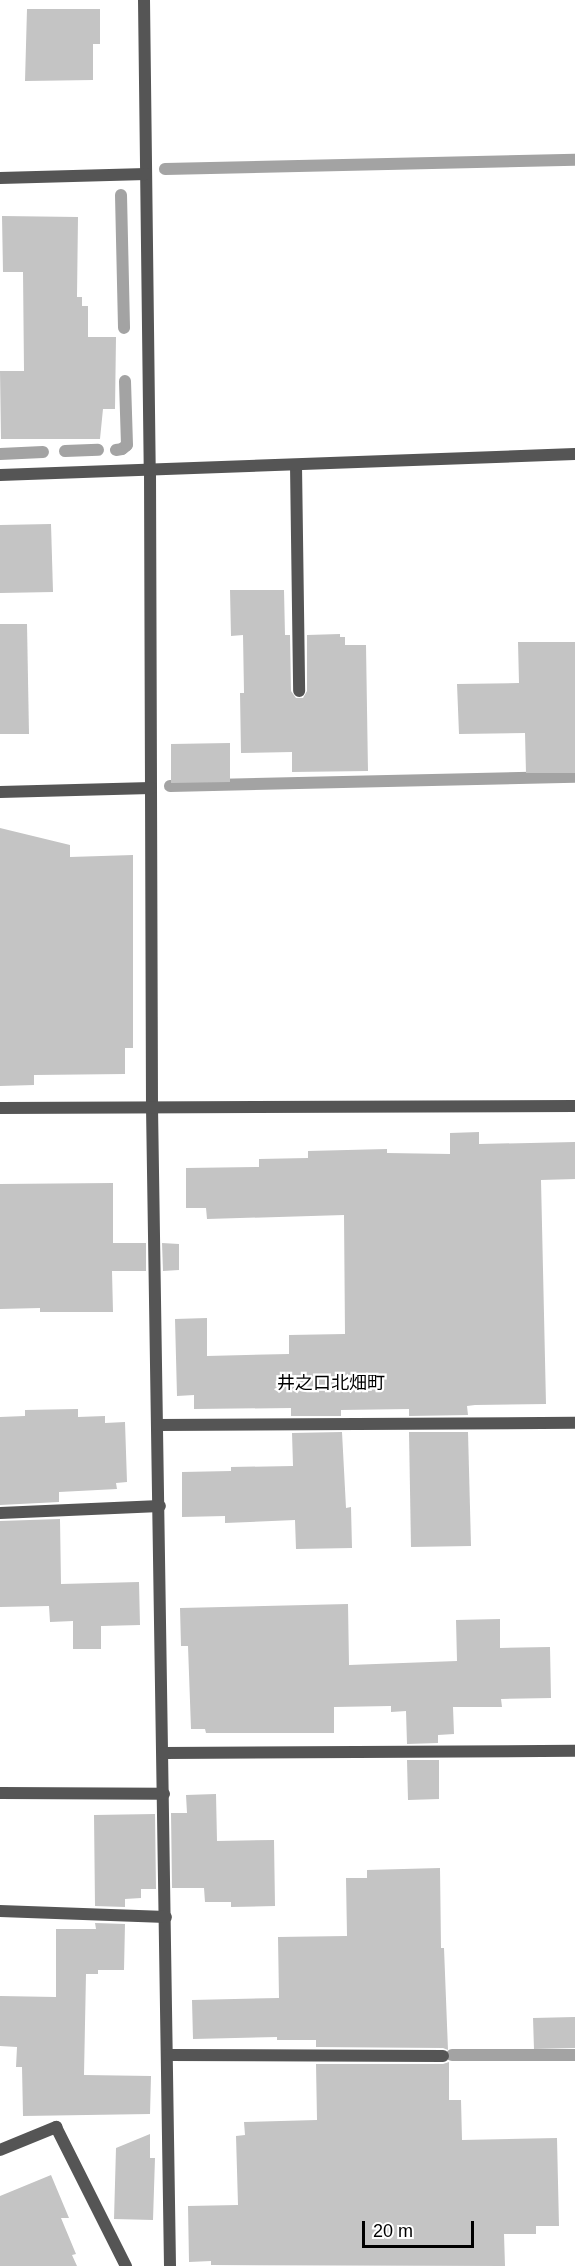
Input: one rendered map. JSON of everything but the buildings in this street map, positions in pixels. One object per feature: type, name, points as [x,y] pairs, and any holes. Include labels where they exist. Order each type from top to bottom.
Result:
[{"type":"street","points":[[144,0],[150,470],[152,1107],[164,1753],[170,2266]]},
{"type":"street","points":[[0,178],[146,174]]},
{"type":"street","points":[[0,475],[575,454]]},
{"type":"street","points":[[296,465],[299,691]]},
{"type":"street","points":[[0,792],[151,788]]},
{"type":"street","points":[[0,1108],[575,1106]]},
{"type":"street","points":[[158,1425],[575,1423]]},
{"type":"street","points":[[0,1513],[160,1506]]},
{"type":"street","points":[[164,1753],[575,1751]]},
{"type":"street","points":[[0,1793],[164,1794]]},
{"type":"street","points":[[0,1911],[166,1917]]},
{"type":"street","points":[[168,2055],[443,2056]]},
{"type":"street","points":[[0,2150],[56,2127],[126,2266]]},
{"type":"waterway","points":[[165,169],[575,160]]},
{"type":"waterway","points":[[121,195],[124,328]]},
{"type":"waterway","points":[[116,450],[127,445],[125,381]]},
{"type":"waterway","points":[[65,451],[98,450]]},
{"type":"waterway","points":[[0,454],[43,452]]},
{"type":"waterway","points":[[170,786],[575,777]]},
{"type":"waterway","points":[[452,2055],[575,2055]]},
{"type":"district","name":"井之口北畑町","points":[[331,1383]]}]
